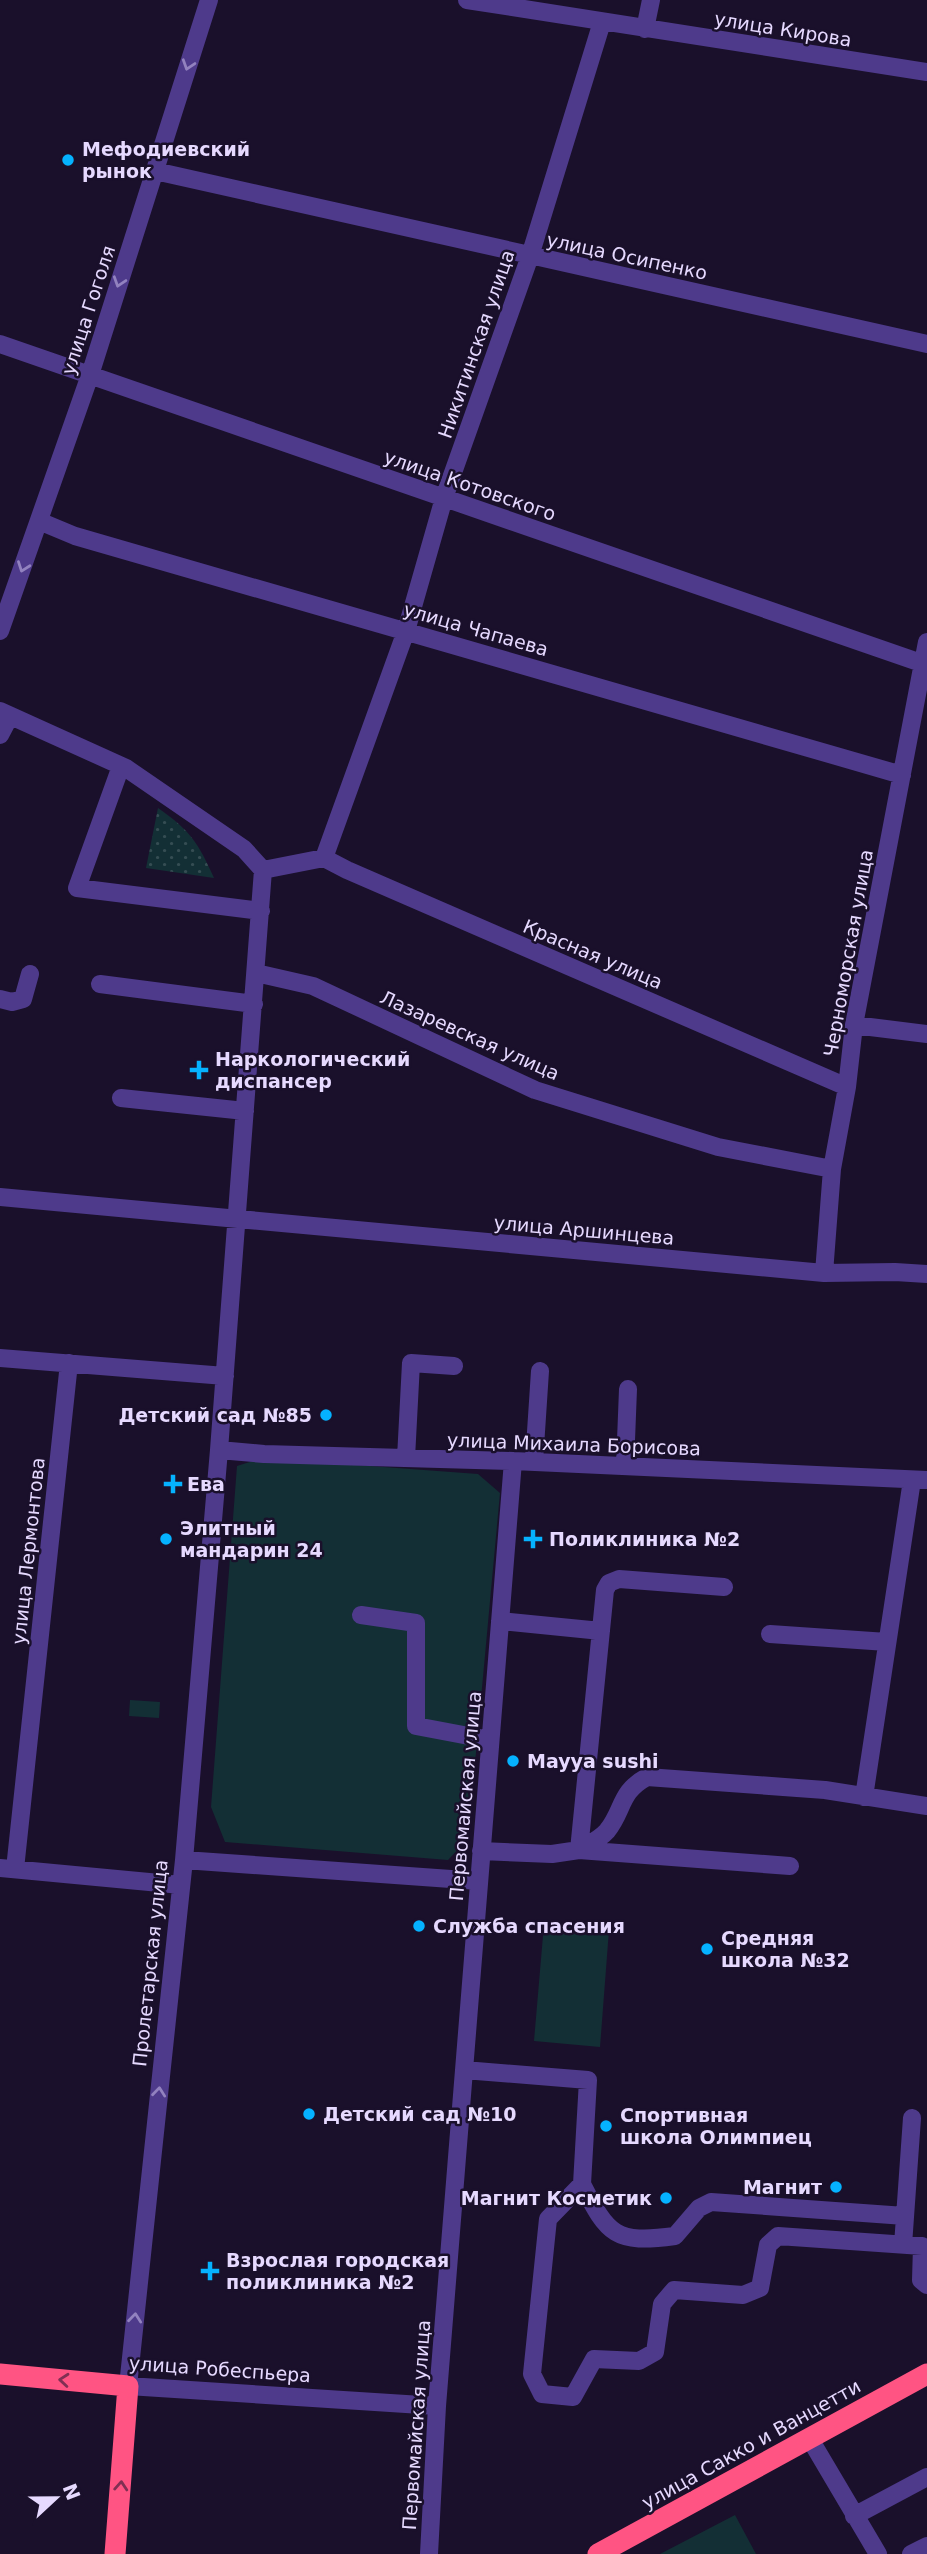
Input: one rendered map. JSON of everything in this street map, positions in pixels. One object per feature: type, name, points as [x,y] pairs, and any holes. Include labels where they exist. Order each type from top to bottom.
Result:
[{"type":"highway","name":"улица Робеспьера","points":[[0,2374],[128,2386]]},
{"type":"highway","name":"улица Сакко и Ванцетти","points":[[598,2554],[927,2374]]},
{"type":"highway","name":"Пролетарская улица","points":[[115,2554],[128,2386]]},
{"type":"street","name":"улица Гоголя","points":[[0,631],[90,375],[209,0]]},
{"type":"street","name":"улица Кирова","points":[[467,0],[927,72]]},
{"type":"street","points":[[645,29],[651,0]]},
{"type":"street","name":"Никитинская улица","points":[[324,858],[406,631],[444,498],[530,256],[602,22]]},
{"type":"street","name":"улица Осипенко","points":[[155,171],[927,344]]},
{"type":"street","name":"улица Котовского","points":[[0,344],[925,664]]},
{"type":"street","name":"улица Чапаева","points":[[39,522],[75,536],[902,775]]},
{"type":"street","name":"Черноморская улица","points":[[824,1273],[832,1169],[847,1087],[854,1026],[925,664],[927,642]]},
{"type":"street","points":[[0,736],[5,713],[121,766],[244,849],[263,870],[225,1376],[0,1358]]},
{"type":"street","points":[[121,766],[77,888],[261,911]]},
{"type":"street","points":[[263,870],[324,858]]},
{"type":"street","name":"Красная улица","points":[[324,858],[847,1087]]},
{"type":"street","name":"Лазаревская улица","points":[[256,973],[313,986],[535,1090],[718,1146],[832,1169]]},
{"type":"street","points":[[0,999],[12,1002],[23,999],[30,974]]},
{"type":"street","points":[[100,984],[254,1004]]},
{"type":"street","points":[[854,1026],[927,1034]]},
{"type":"street","points":[[121,1098],[246,1111]]},
{"type":"street","name":"улица Аршинцева","points":[[0,1197],[824,1273],[927,1274]]},
{"type":"street","name":"улица Лермонтова","points":[[8,1868],[69,1363]]},
{"type":"street","points":[[406,1458],[411,1363],[454,1367]]},
{"type":"street","points":[[534,1462],[540,1371]]},
{"type":"street","name":"Пролетарская улица","points":[[128,2386],[184,1860],[225,1376]]},
{"type":"street","points":[[625,1466],[628,1389]]},
{"type":"street","name":"улица Михаила Борисова","points":[[219,1450],[919,1480]]},
{"type":"street","name":"Первомайская улица","points":[[429,2554],[437,2406],[513,1461]]},
{"type":"street","points":[[864,1797],[887,1642],[919,1480]]},
{"type":"street","points":[[579,1850],[605,1590],[609,1583],[619,1579],[724,1587]]},
{"type":"street","points":[[361,1615],[416,1623],[416,1726],[490,1740]]},
{"type":"street","points":[[500,1621],[601,1631]]},
{"type":"street","points":[[770,1634],[887,1642]]},
{"type":"street","points":[[579,1850],[599,1839],[609,1829],[625,1793],[647,1777],[825,1790],[927,1806]]},
{"type":"street","points":[[481,1851],[552,1854],[579,1850],[790,1866]]},
{"type":"street","points":[[184,1860],[479,1881]]},
{"type":"street","points":[[8,1868],[181,1885]]},
{"type":"street","points":[[464,2070],[588,2080],[582,2184],[599,2217],[610,2230],[620,2236],[675,2236],[699,2208],[711,2202],[905,2216]]},
{"type":"street","points":[[903,2245],[912,2118]]},
{"type":"street","points":[[582,2184],[548,2219],[532,2374],[542,2395],[573,2397],[594,2359],[639,2361],[655,2352],[662,2304],[674,2290],[743,2295],[760,2288],[768,2245],[778,2236],[922,2246],[921,2280],[927,2285]]},
{"type":"street","name":"улица Робеспьера","points":[[128,2386],[437,2406]]},
{"type":"street","points":[[810,2439],[878,2554]]},
{"type":"street","points":[[854,2516],[927,2477]]},
{"type":"street","points":[[911,2554],[927,2546]]},
{"type":"green space","points":[[158,808],[192,838],[214,878],[146,868]]},
{"type":"green space","points":[[262,1458],[478,1474],[500,1493],[468,1839],[448,1860],[225,1842],[211,1807],[237,1466]]},
{"type":"green space","points":[[130,1700],[160,1702],[159,1718],[129,1716]]},
{"type":"green space","points":[[544,1924],[609,1930],[600,2047],[534,2041]]},
{"type":"green space","points":[[735,2515],[756,2554],[660,2554]]},
{"type":"place","name":"Мефодиевский рынок","points":[[68,160]]},
{"type":"place","name":"Наркологический диспансер","points":[[199,1070]]},
{"type":"place","name":"Детский сад №85","points":[[326,1415]]},
{"type":"place","name":"Ева","points":[[173,1484]]},
{"type":"place","name":"Элитный мандарин 24","points":[[166,1539]]},
{"type":"place","name":"Поликлиника №2","points":[[533,1539]]},
{"type":"place","name":"Mayya sushi","points":[[513,1761]]},
{"type":"place","name":"Служба спасения","points":[[419,1926]]},
{"type":"place","name":"Средняя школа №32","points":[[707,1949]]},
{"type":"place","name":"Детский сад №10","points":[[309,2114]]},
{"type":"place","name":"Спортивная школа Олимпиец","points":[[606,2126]]},
{"type":"place","name":"Магнит","points":[[836,2187]]},
{"type":"place","name":"Магнит Косметик","points":[[666,2198]]},
{"type":"place","name":"Взрослая городская поликлиника №2","points":[[210,2271]]}]
